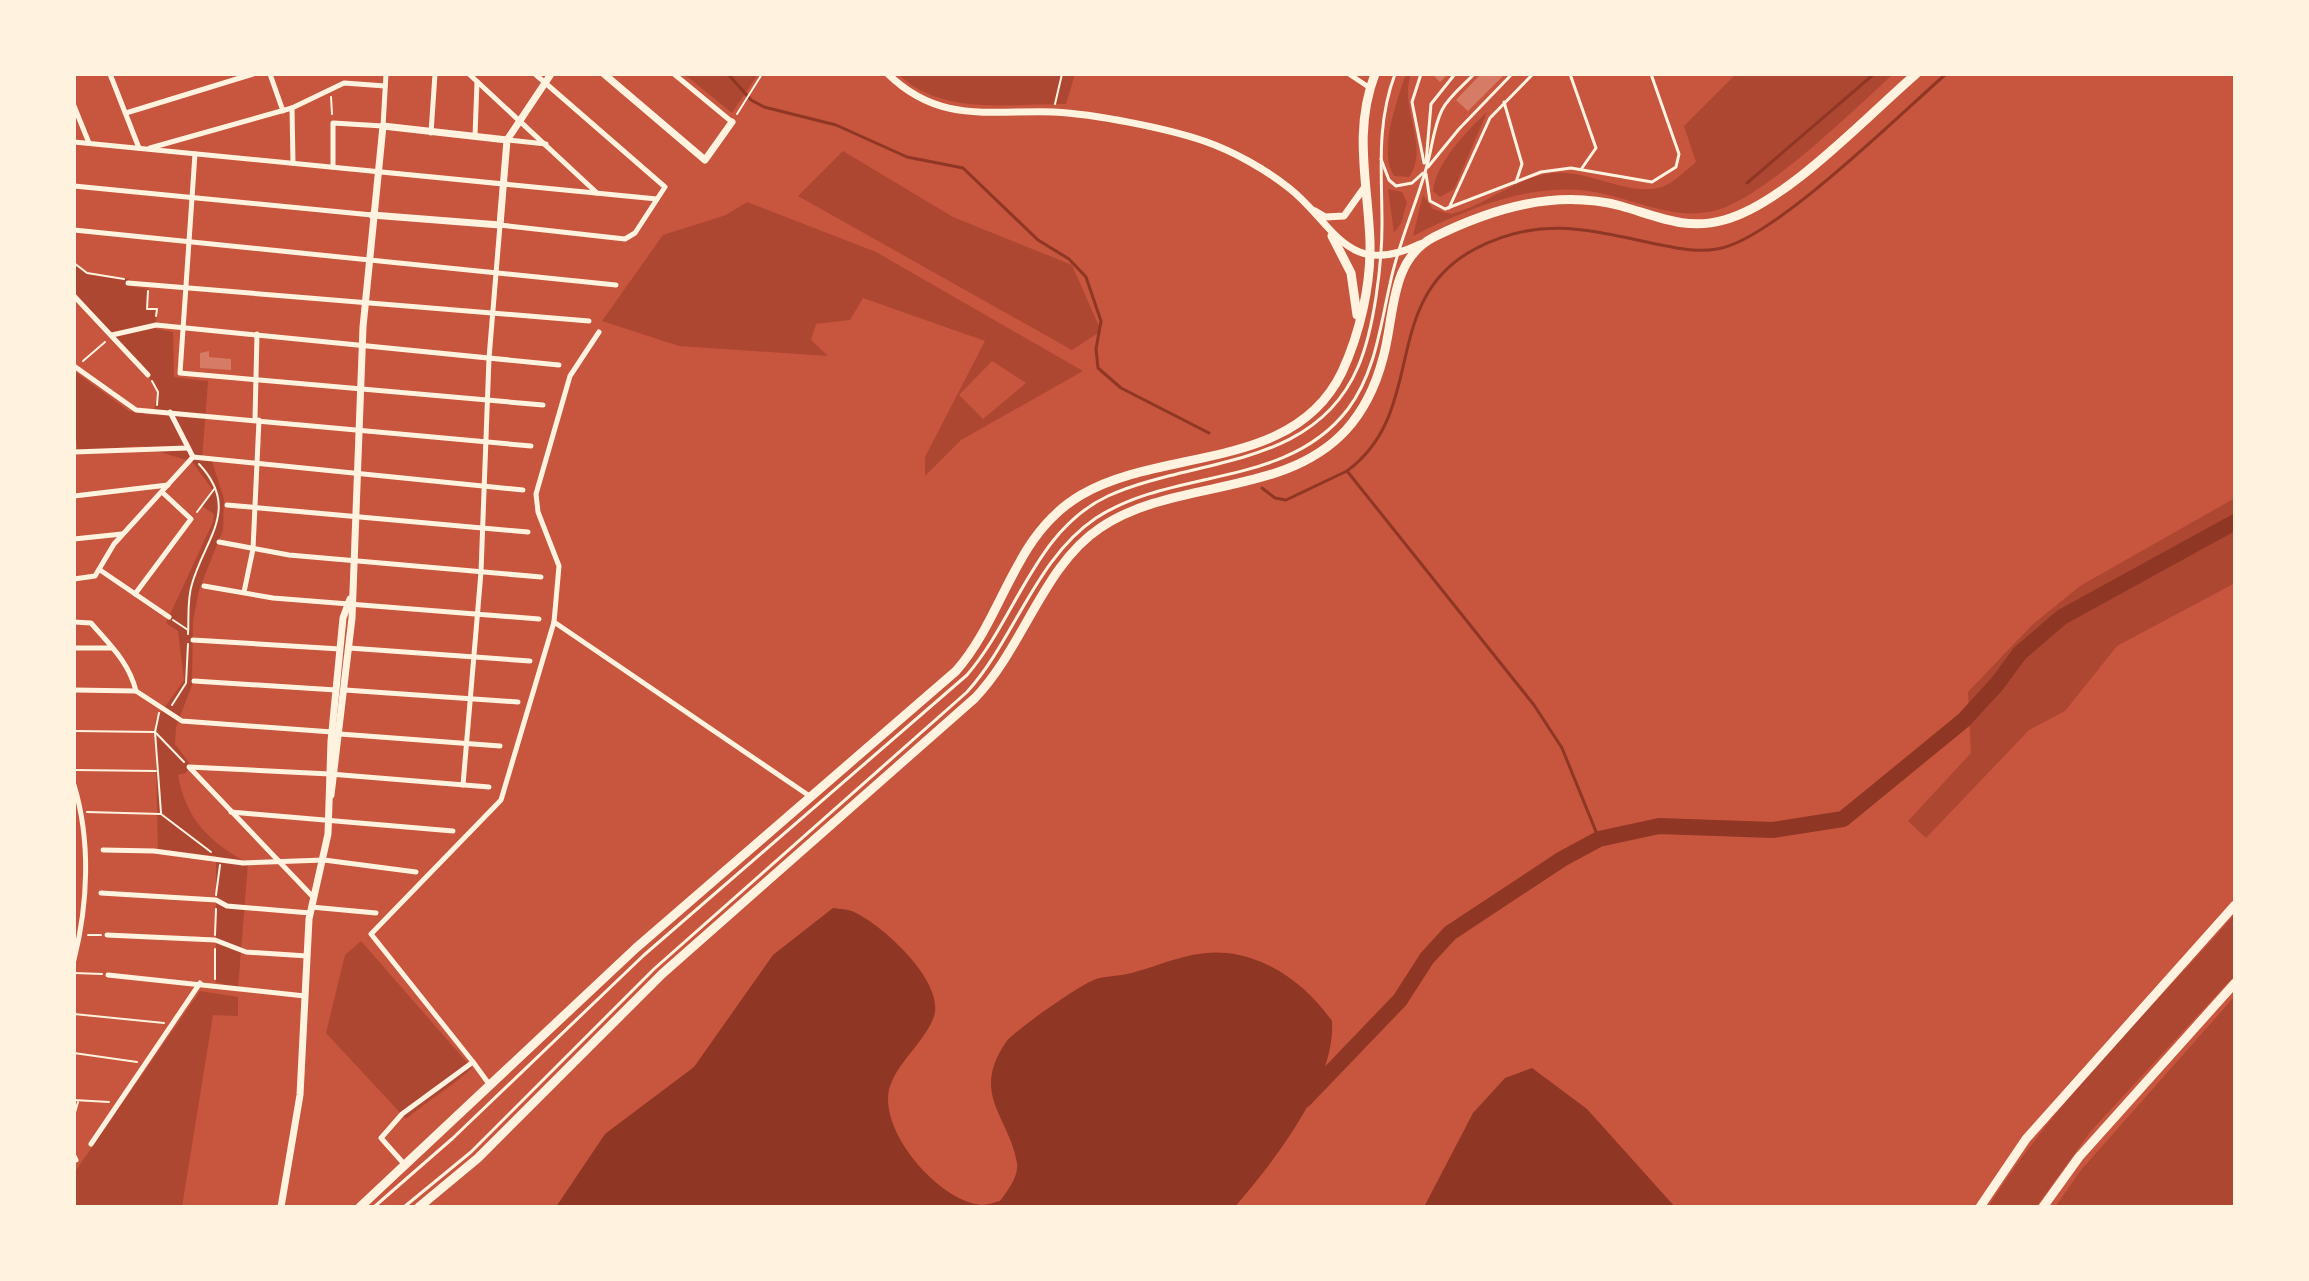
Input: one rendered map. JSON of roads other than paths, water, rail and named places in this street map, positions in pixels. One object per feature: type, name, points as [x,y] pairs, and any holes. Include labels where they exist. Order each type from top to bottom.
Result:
[{"type":"main road","points":[[360,1207],[647,938],[813,798],[966,660],[986,630],[1029,543],[1058,511],[1109,482],[1256,443],[1295,425],[1333,388],[1349,355],[1375,254],[1364,188],[1361,140],[1375,74]]},
{"type":"main road","points":[[419,1207],[470,1165],[682,956],[975,698],[1016,645],[1065,562],[1098,529],[1144,506],[1296,464],[1339,438],[1373,390],[1384,357],[1402,270],[1426,241],[1499,210],[1565,199],[1612,204],[1677,223],[1706,224],[1740,216],[1779,193],[1916,74]]},
{"type":"main road","points":[[1332,236],[1351,273],[1358,324]]},
{"type":"main road","points":[[1980,1207],[2026,1139],[2235,905]]},
{"type":"main road","points":[[2043,1207],[2097,1135],[2235,983]]},
{"type":"street","points":[[110,74],[143,148]]},
{"type":"street","points":[[126,113],[253,74]]},
{"type":"street","points":[[270,74],[283,111]]},
{"type":"street","points":[[281,1207],[300,1095],[311,910],[324,860],[340,690],[340,649],[352,594],[358,517],[362,345],[386,74]]},
{"type":"street","points":[[431,133],[435,74]]},
{"type":"street","points":[[469,74],[597,193]]},
{"type":"street","points":[[74,186],[631,237],[665,187],[535,74]]},
{"type":"street","points":[[463,785],[481,572],[489,358],[507,140],[551,74]]},
{"type":"street","points":[[604,74],[705,160],[732,122],[674,74]]},
{"type":"street","points":[[888,74],[923,100],[954,111],[1054,112],[1202,140],[1281,182],[1325,217],[1344,216],[1364,188]]},
{"type":"street","points":[[1349,74],[1370,89]]},
{"type":"street","points":[[143,148],[283,111],[351,81],[385,86]]},
{"type":"street","points":[[475,137],[477,81]]},
{"type":"street","points":[[74,106],[89,143]]},
{"type":"street","points":[[292,108],[293,163]]},
{"type":"street","points":[[333,167],[333,123],[547,144]]},
{"type":"street","points":[[74,142],[657,199]]},
{"type":"street","points":[[195,154],[180,373],[543,405]]},
{"type":"street","points":[[1307,205],[1332,236],[1375,254],[1396,253],[1426,241]]},
{"type":"street","points":[[74,230],[616,285]]},
{"type":"street","points":[[128,281],[186,289],[589,321]]},
{"type":"street","points":[[74,296],[148,375]]},
{"type":"street","points":[[112,335],[156,325],[559,365]]},
{"type":"street","points":[[491,1087],[371,934],[501,800],[554,622],[559,566],[538,512],[536,494],[570,376],[599,332]]},
{"type":"street","points":[[244,592],[253,549],[258,462],[257,334]]},
{"type":"street","points":[[75,367],[136,410],[531,446]]},
{"type":"street","points":[[170,411],[193,457]]},
{"type":"street","points":[[74,452],[187,448]]},
{"type":"street","points":[[193,457],[523,490]]},
{"type":"street","points":[[74,579],[92,578],[100,570],[123,534],[193,457]]},
{"type":"street","points":[[74,496],[169,485]]},
{"type":"street","points":[[135,594],[191,519],[162,492]]},
{"type":"street","points":[[227,505],[528,532]]},
{"type":"street","points":[[74,539],[123,534]]},
{"type":"street","points":[[219,542],[355,561],[541,577]]},
{"type":"street","points":[[100,570],[169,617]]},
{"type":"street","points":[[204,586],[350,605],[539,619]]},
{"type":"street","points":[[340,690],[349,648],[350,605]]},
{"type":"street","points":[[74,622],[91,623],[129,669],[136,691]]},
{"type":"street","points":[[554,622],[813,798]]},
{"type":"street","points":[[193,640],[340,649]]},
{"type":"street","points":[[74,648],[113,648]]},
{"type":"street","points":[[349,648],[530,661]]},
{"type":"street","points":[[194,681],[518,702]]},
{"type":"street","points":[[74,690],[136,691],[182,721],[500,746]]},
{"type":"street","points":[[313,897],[189,767],[333,774],[489,787]]},
{"type":"street","points":[[74,785],[85,849],[80,935],[74,960]]},
{"type":"street","points":[[231,812],[453,831]]},
{"type":"street","points":[[103,850],[282,864],[294,859],[324,860],[416,872]]},
{"type":"street","points":[[101,893],[216,900],[227,906],[376,913]]},
{"type":"street","points":[[107,935],[215,940],[246,952],[307,956]]},
{"type":"street","points":[[108,975],[305,996]]},
{"type":"street","points":[[91,1144],[201,983]]},
{"type":"street","points":[[406,1166],[381,1138],[402,1114],[434,1089],[456,1078],[473,1062]]},
{"type":"lane","points":[[374,1207],[461,1130],[644,955],[967,675],[999,632],[1047,548],[1070,521],[1085,509],[1128,488],[1267,451],[1299,435],[1324,416],[1347,388],[1361,358],[1375,254],[1383,114],[1395,74]]},
{"type":"lane","points":[[1421,74],[1412,102],[1430,201],[1438,208],[1449,209],[1541,172],[1582,168],[1652,182],[1676,167],[1679,154],[1676,140],[1651,74]]},
{"type":"lane","points":[[1426,171],[1431,104],[1455,74]]},
{"type":"lane","points":[[404,1207],[471,1152],[673,951],[967,692],[1005,642],[1056,557],[1082,529],[1130,500],[1278,460],[1329,431],[1350,407],[1371,367],[1396,253],[1426,171],[1442,110],[1474,74]]},
{"type":"lane","points":[[1379,155],[1386,174],[1396,186],[1412,183],[1512,74]]},
{"type":"lane","points":[[1449,209],[1482,131],[1504,102],[1533,74]]},
{"type":"lane","points":[[1570,74],[1596,148],[1582,168]]},
{"type":"lane","points":[[1504,102],[1522,164],[1516,182]]},
{"type":"waterway","points":[[728,74],[751,100],[764,107],[836,125],[907,157],[963,168],[1038,240],[1069,259],[1086,277],[1101,321],[1096,349],[1098,368],[1121,388],[1209,433]]},
{"type":"waterway","points":[[1747,183],[1874,74]]},
{"type":"waterway","points":[[1347,471],[1372,446],[1388,418],[1413,326],[1426,297],[1445,271],[1475,249],[1520,232],[1562,228],[1692,250],[1717,249],[1741,241],[1801,201],[1946,74]]},
{"type":"waterway","points":[[1262,488],[1275,498],[1286,500],[1347,471],[1534,705],[1562,748],[1599,839]]},
{"type":"waterway","points":[[1304,1100],[1400,1000],[1427,958],[1450,933],[1562,859],[1599,839],[1659,826],[1773,830],[1843,819],[1964,720],[2020,653],[2062,617],[2235,522]]}]
